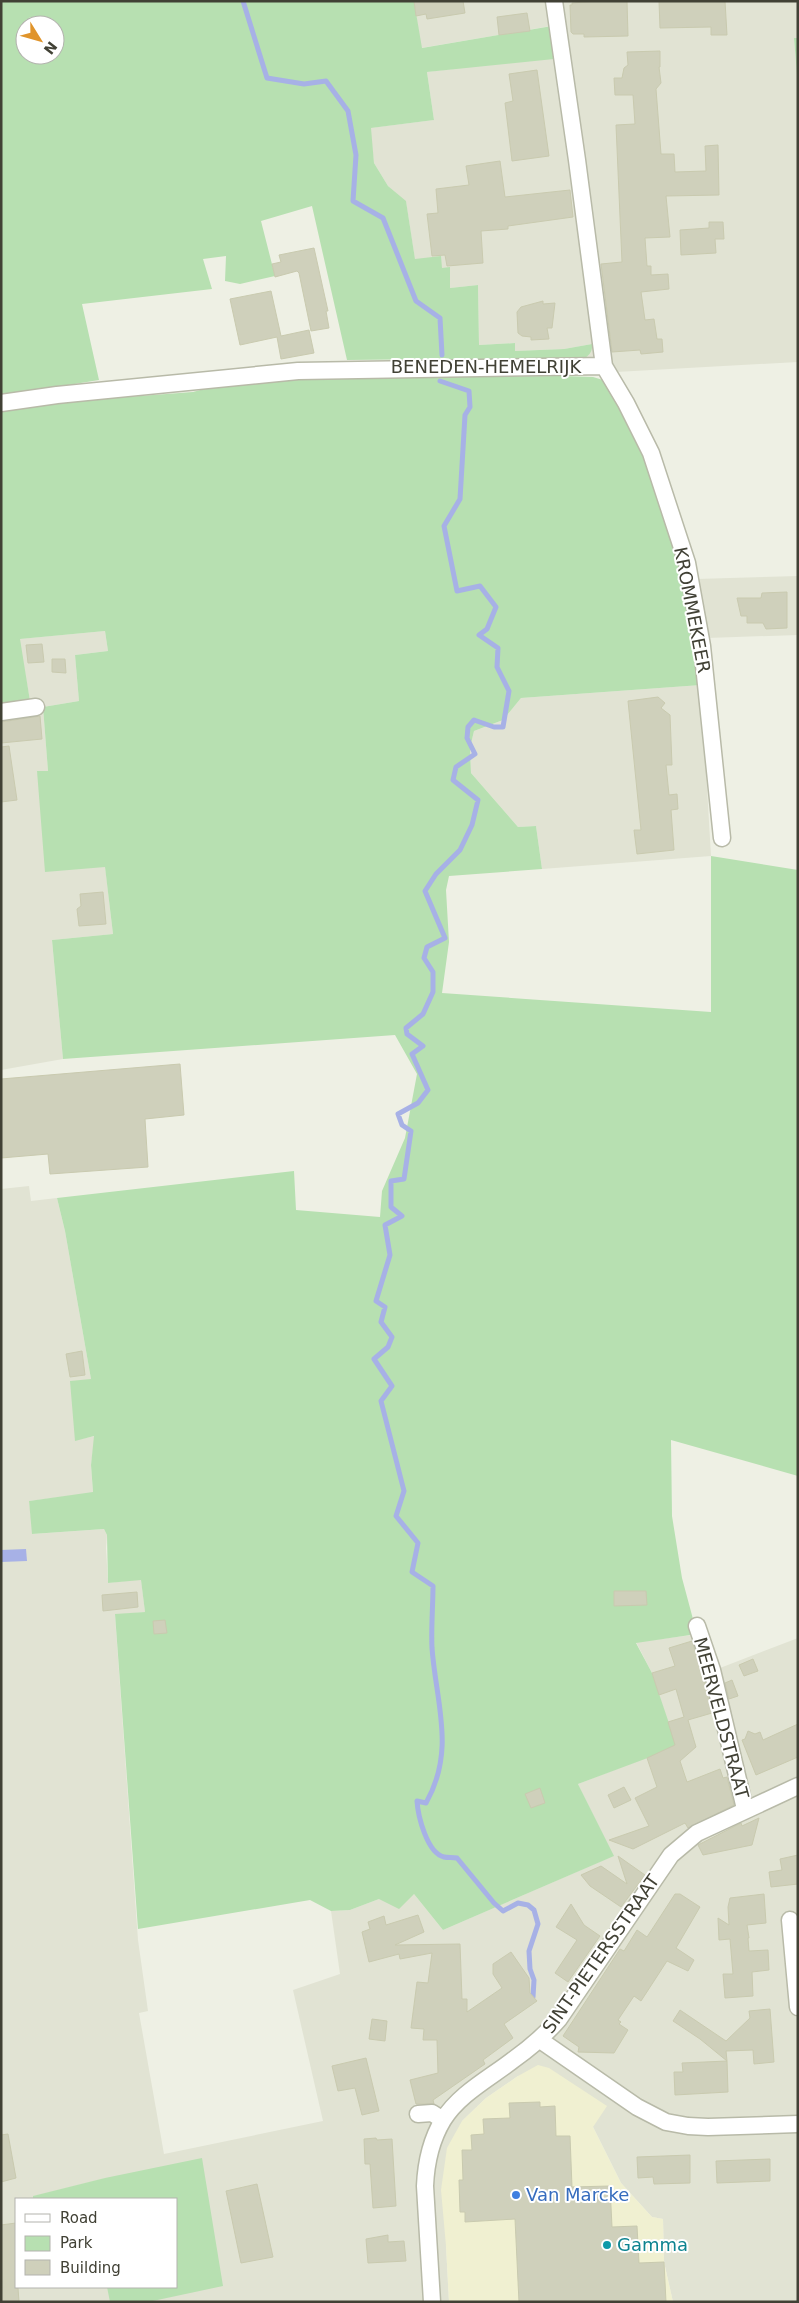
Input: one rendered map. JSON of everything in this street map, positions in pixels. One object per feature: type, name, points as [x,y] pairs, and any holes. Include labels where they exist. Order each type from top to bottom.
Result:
[{"type":"street","name":"BENEDEN-HEMELRIJK","points":[[1,403],[57,395],[298,370],[604,366],[554,1]]},
{"type":"street","name":"KROMMEKEER","points":[[604,366],[626,403],[651,454],[687,563],[702,646],[722,838]]},
{"type":"street","points":[[1,712],[36,707]]},
{"type":"street","name":"MEERVELDSTRAAT","points":[[697,1626],[712,1670],[745,1809]]},
{"type":"street","name":"SINT-PIETERSSTRAAT","points":[[432,2302],[425,2186],[426,2167],[432,2143],[443,2120],[464,2097],[540,2040],[559,2020],[671,1855],[697,1833],[745,1809],[798,1786]]},
{"type":"street","points":[[790,1920],[797,1978],[798,2006]]},
{"type":"street","points":[[540,2040],[637,2107],[666,2122],[708,2127],[798,2124]]},
{"type":"street","points":[[418,2114],[432,2113],[443,2120]]},
{"type":"shaded area","points":[[414,1],[798,1],[798,38],[794,38],[798,87],[798,362],[616,372],[579,362],[592,344],[564,349],[515,351],[515,343],[479,345],[478,285],[450,288],[450,268],[442,268],[415,260],[406,202],[388,186],[374,163],[370,128],[434,120],[427,72],[452,69],[551,26],[421,48]]},
{"type":"shaded area","points":[[798,576],[798,635],[707,638],[696,579]]},
{"type":"shaded area","points":[[105,631],[108,651],[75,655],[79,701],[43,707],[48,771],[37,772],[105,866],[113,934],[52,940],[63,1059],[1,1070],[1,704],[30,701],[19,639]]},
{"type":"shaded area","points":[[701,685],[711,856],[542,869],[536,826],[518,827],[471,773],[470,748],[474,731],[503,720],[521,698]]},
{"type":"shaded area","points":[[29,1186],[31,1201],[57,1198],[65,1231],[91,1379],[75,1440],[95,1436],[91,1465],[93,1493],[29,1501],[33,1534],[104,1529],[107,1535],[108,1583],[141,1579],[145,1612],[115,1615],[138,1940],[148,2011],[139,2013],[164,2154],[323,2121],[293,1990],[340,1974],[331,1911],[350,1910],[379,1899],[414,1894],[443,1930],[613,1856],[578,1784],[658,1753],[669,1726],[652,1673],[636,1642],[709,1633],[720,1668],[798,1638],[798,2302],[673,2302],[664,2262],[663,2219],[652,2217],[621,2183],[593,2127],[518,2076],[486,2098],[462,2121],[446,2246],[449,2302],[1,2302],[1,1189]]},
{"type":"shaded area","points":[[538,2065],[549,2068],[607,2106],[593,2127],[621,2183],[652,2217],[663,2219],[664,2262],[673,2302],[449,2302],[441,2190],[447,2148],[462,2121],[486,2098]]},
{"type":"green space","points":[[1,1],[414,1],[422,48],[552,26],[554,59],[427,72],[434,120],[371,128],[374,163],[388,186],[406,201],[415,259],[441,256],[442,268],[450,267],[450,288],[478,285],[479,345],[515,343],[515,351],[564,349],[592,344],[589,355],[579,362],[512,363],[435,359],[347,360],[312,206],[261,221],[275,276],[240,284],[225,281],[226,256],[203,259],[212,289],[82,304],[99,380],[1,396]]},
{"type":"green space","points":[[794,38],[798,38],[798,87]]},
{"type":"green space","points":[[593,377],[603,380],[640,443],[670,532],[687,593],[701,685],[521,698],[503,720],[474,731],[470,748],[471,773],[518,827],[536,826],[542,869],[449,876],[446,890],[449,942],[442,993],[711,1012],[711,856],[798,870],[798,1476],[671,1440],[672,1516],[682,1578],[697,1634],[636,1643],[652,1673],[677,1747],[578,1784],[614,1856],[443,1930],[414,1894],[399,1909],[379,1899],[350,1910],[331,1911],[310,1900],[138,1929],[115,1614],[145,1612],[141,1580],[108,1583],[107,1535],[104,1529],[32,1534],[29,1501],[93,1492],[91,1465],[94,1436],[75,1441],[70,1381],[91,1379],[65,1231],[57,1198],[294,1171],[296,1210],[380,1217],[382,1191],[405,1138],[417,1074],[395,1035],[63,1059],[52,940],[113,934],[105,867],[45,872],[37,771],[48,771],[43,707],[79,701],[75,655],[108,651],[105,631],[20,639],[30,701],[1,704],[1,412],[60,402],[193,392],[211,387],[290,379]]},
{"type":"green space","points":[[202,2158],[223,2286],[148,2302],[110,2302],[107,2288],[178,2288],[178,2198],[33,2198],[33,2196],[105,2178]]},
{"type":"water","points":[[26,1549],[27,1561],[1,1562],[1,1550]]},
{"type":"building","points":[[414,1],[463,1],[465,13],[427,19],[426,14],[416,16]]},
{"type":"building","points":[[627,1],[628,36],[584,37],[584,34],[573,34],[571,32],[570,5],[572,3]]},
{"type":"building","points":[[659,1],[725,1],[727,35],[711,35],[711,27],[660,28]]},
{"type":"building","points":[[527,13],[530,31],[499,35],[497,17]]},
{"type":"building","points":[[660,51],[661,83],[656,89],[661,154],[674,154],[675,172],[706,171],[705,146],[718,145],[719,195],[666,196],[670,237],[645,238],[647,266],[651,266],[651,275],[668,274],[669,289],[641,292],[645,320],[654,319],[657,339],[662,339],[663,352],[641,354],[640,350],[612,352],[601,264],[622,262],[616,125],[635,124],[633,95],[615,95],[614,78],[622,78],[624,68],[628,65],[627,52]]},
{"type":"building","points":[[537,70],[549,156],[512,161],[505,103],[513,101],[509,74]]},
{"type":"building","points":[[500,161],[505,197],[570,190],[573,217],[508,226],[508,229],[481,231],[483,263],[447,266],[445,255],[432,256],[427,214],[438,213],[436,189],[469,185],[466,166]]},
{"type":"building","points":[[709,222],[723,222],[724,239],[715,239],[716,253],[681,255],[680,230],[709,228]]},
{"type":"building","points":[[314,248],[328,311],[326,311],[329,328],[311,331],[299,273],[297,271],[275,277],[272,264],[281,262],[279,255]]},
{"type":"building","points":[[271,291],[281,336],[309,330],[314,353],[281,359],[277,337],[240,345],[230,299]]},
{"type":"building","points":[[543,301],[543,304],[555,303],[552,328],[547,328],[549,339],[531,340],[531,337],[522,336],[518,333],[517,312],[521,307]]},
{"type":"building","points":[[787,592],[787,628],[766,629],[763,623],[747,623],[747,616],[741,616],[737,598],[761,598],[762,593]]},
{"type":"building","points":[[42,644],[44,662],[28,663],[26,645]]},
{"type":"building","points":[[52,659],[65,659],[66,673],[52,672]]},
{"type":"building","points":[[658,697],[665,703],[661,708],[670,715],[672,765],[666,765],[669,795],[677,794],[678,809],[671,810],[674,850],[637,854],[634,830],[641,830],[628,701]]},
{"type":"building","points":[[40,716],[42,739],[1,743],[1,722]]},
{"type":"building","points":[[9,746],[17,800],[1,802],[1,747]]},
{"type":"building","points":[[103,892],[106,924],[79,926],[77,909],[81,906],[80,894]]},
{"type":"building","points":[[180,1064],[184,1115],[145,1119],[148,1167],[50,1174],[48,1154],[1,1158],[1,1079]]},
{"type":"building","points":[[82,1351],[85,1375],[70,1377],[66,1354]]},
{"type":"building","points":[[614,1591],[646,1591],[647,1605],[614,1606]]},
{"type":"building","points":[[137,1592],[138,1607],[103,1611],[102,1595]]},
{"type":"building","points":[[165,1620],[167,1633],[154,1634],[153,1621]]},
{"type":"building","points":[[692,1641],[712,1713],[688,1720],[696,1747],[680,1761],[687,1782],[720,1769],[723,1778],[727,1777],[734,1805],[688,1828],[685,1823],[633,1849],[609,1840],[649,1826],[635,1798],[657,1787],[647,1758],[675,1745],[668,1722],[684,1717],[676,1689],[659,1695],[652,1673],[675,1666],[669,1648]]},
{"type":"building","points":[[753,1659],[758,1671],[744,1676],[739,1665]]},
{"type":"building","points":[[732,1680],[738,1696],[729,1699],[725,1683]]},
{"type":"building","points":[[798,1724],[798,1757],[756,1775],[742,1740],[745,1739],[748,1731],[755,1734],[760,1732],[763,1740]]},
{"type":"building","points":[[624,1787],[631,1800],[614,1808],[608,1795]]},
{"type":"building","points":[[540,1788],[545,1803],[531,1808],[525,1794]]},
{"type":"building","points":[[759,1818],[752,1845],[703,1855],[698,1845],[741,1823],[742,1826]]},
{"type":"building","points":[[798,1855],[798,1884],[771,1887],[769,1872],[782,1870],[780,1859]]},
{"type":"building","points":[[618,1856],[645,1875],[621,1907],[590,1886],[581,1875],[601,1866],[627,1884]]},
{"type":"building","points":[[675,1894],[680,1894],[700,1907],[676,1948],[694,1960],[688,1971],[667,1961],[641,2001],[634,1996],[618,2020],[621,2022],[619,2024],[628,2030],[614,2053],[578,2052],[579,2047],[563,2036],[620,1949],[624,1951],[637,1930],[647,1937]]},
{"type":"building","points":[[764,1894],[766,1923],[747,1925],[749,1951],[768,1950],[769,1970],[752,1972],[753,1996],[725,1998],[723,1974],[733,1974],[730,1939],[719,1940],[718,1918],[729,1925],[728,1907],[730,1898]]},
{"type":"building","points":[[571,1904],[584,1925],[600,1936],[568,1982],[555,1973],[577,1940],[556,1927]]},
{"type":"building","points":[[418,1915],[424,1932],[395,1945],[460,1944],[462,1999],[467,1999],[467,2012],[502,1988],[493,1974],[493,1964],[511,1952],[529,1978],[530,1993],[537,2001],[504,2024],[513,2038],[483,2060],[485,2064],[433,2100],[434,2104],[416,2104],[410,2080],[438,2073],[437,2040],[423,2040],[424,2029],[411,2028],[417,1982],[428,1983],[432,1953],[400,1959],[399,1954],[369,1962],[362,1932],[370,1929],[368,1922],[384,1916],[386,1925]]},
{"type":"building","points":[[770,2009],[774,2062],[754,2064],[753,2050],[726,2051],[727,2061],[700,2039],[673,2021],[680,2010],[726,2041],[750,2018],[749,2011]]},
{"type":"building","points":[[372,2019],[387,2021],[385,2041],[369,2039]]},
{"type":"building","points":[[366,2058],[379,2111],[362,2115],[355,2088],[338,2091],[332,2066]]},
{"type":"building","points":[[727,2061],[728,2092],[675,2095],[674,2072],[683,2072],[682,2063]]},
{"type":"building","name":"Van Marcke","points":[[540,2102],[540,2107],[555,2106],[556,2136],[570,2136],[572,2187],[610,2186],[612,2227],[637,2226],[639,2263],[664,2262],[666,2302],[519,2302],[515,2219],[465,2222],[465,2212],[460,2212],[459,2180],[463,2180],[462,2150],[472,2150],[471,2135],[484,2134],[483,2119],[510,2118],[509,2103]]},
{"type":"building","points":[[8,2134],[16,2178],[1,2182],[1,2135]]},
{"type":"building","points":[[376,2138],[377,2140],[392,2139],[396,2206],[373,2208],[370,2164],[365,2164],[364,2139]]},
{"type":"building","points":[[690,2155],[690,2183],[654,2184],[653,2177],[638,2178],[637,2157]]},
{"type":"building","points":[[770,2159],[770,2181],[717,2183],[716,2161]]},
{"type":"building","points":[[257,2184],[273,2257],[241,2263],[226,2191]]},
{"type":"building","points":[[15,2223],[15,2288],[18,2288],[19,2302],[1,2302],[1,2225]]},
{"type":"building","points":[[388,2235],[388,2242],[404,2241],[406,2261],[368,2263],[366,2239]]},
{"type":"waterway","points":[[243,1],[267,78],[304,84],[326,81],[348,111],[356,155],[353,201],[383,218],[416,301],[440,318],[442,355]]},
{"type":"waterway","points":[[440,381],[469,391],[470,407],[465,415],[460,499],[444,526],[457,591],[480,586],[496,607],[487,629],[479,635],[498,648],[497,667],[509,691],[503,727],[494,727],[474,720],[468,727],[467,738],[475,754],[456,767],[453,780],[478,800],[472,825],[460,850],[436,874],[425,891],[445,938],[427,947],[424,958],[433,972],[433,992],[423,1014],[406,1028],[407,1034],[423,1046],[412,1054],[428,1090],[418,1103],[398,1114],[402,1125],[411,1131],[404,1179],[391,1181],[391,1207],[402,1216],[385,1225],[390,1255],[376,1301],[385,1307],[381,1322],[392,1337],[388,1347],[374,1359],[392,1386],[381,1401],[404,1491],[396,1516],[418,1543],[412,1572],[433,1586],[432,1648],[442,1726],[442,1745],[435,1783],[426,1803],[417,1801],[419,1816],[424,1833],[433,1849],[444,1857],[457,1858],[494,1903],[503,1911],[518,1903],[528,1905],[534,1910],[538,1924],[529,1951],[530,1969],[534,1980],[533,1997]]},
{"type":"place","name":"Van Marcke","points":[[516,2195]]},
{"type":"place","name":"Gamma","points":[[607,2245]]}]
